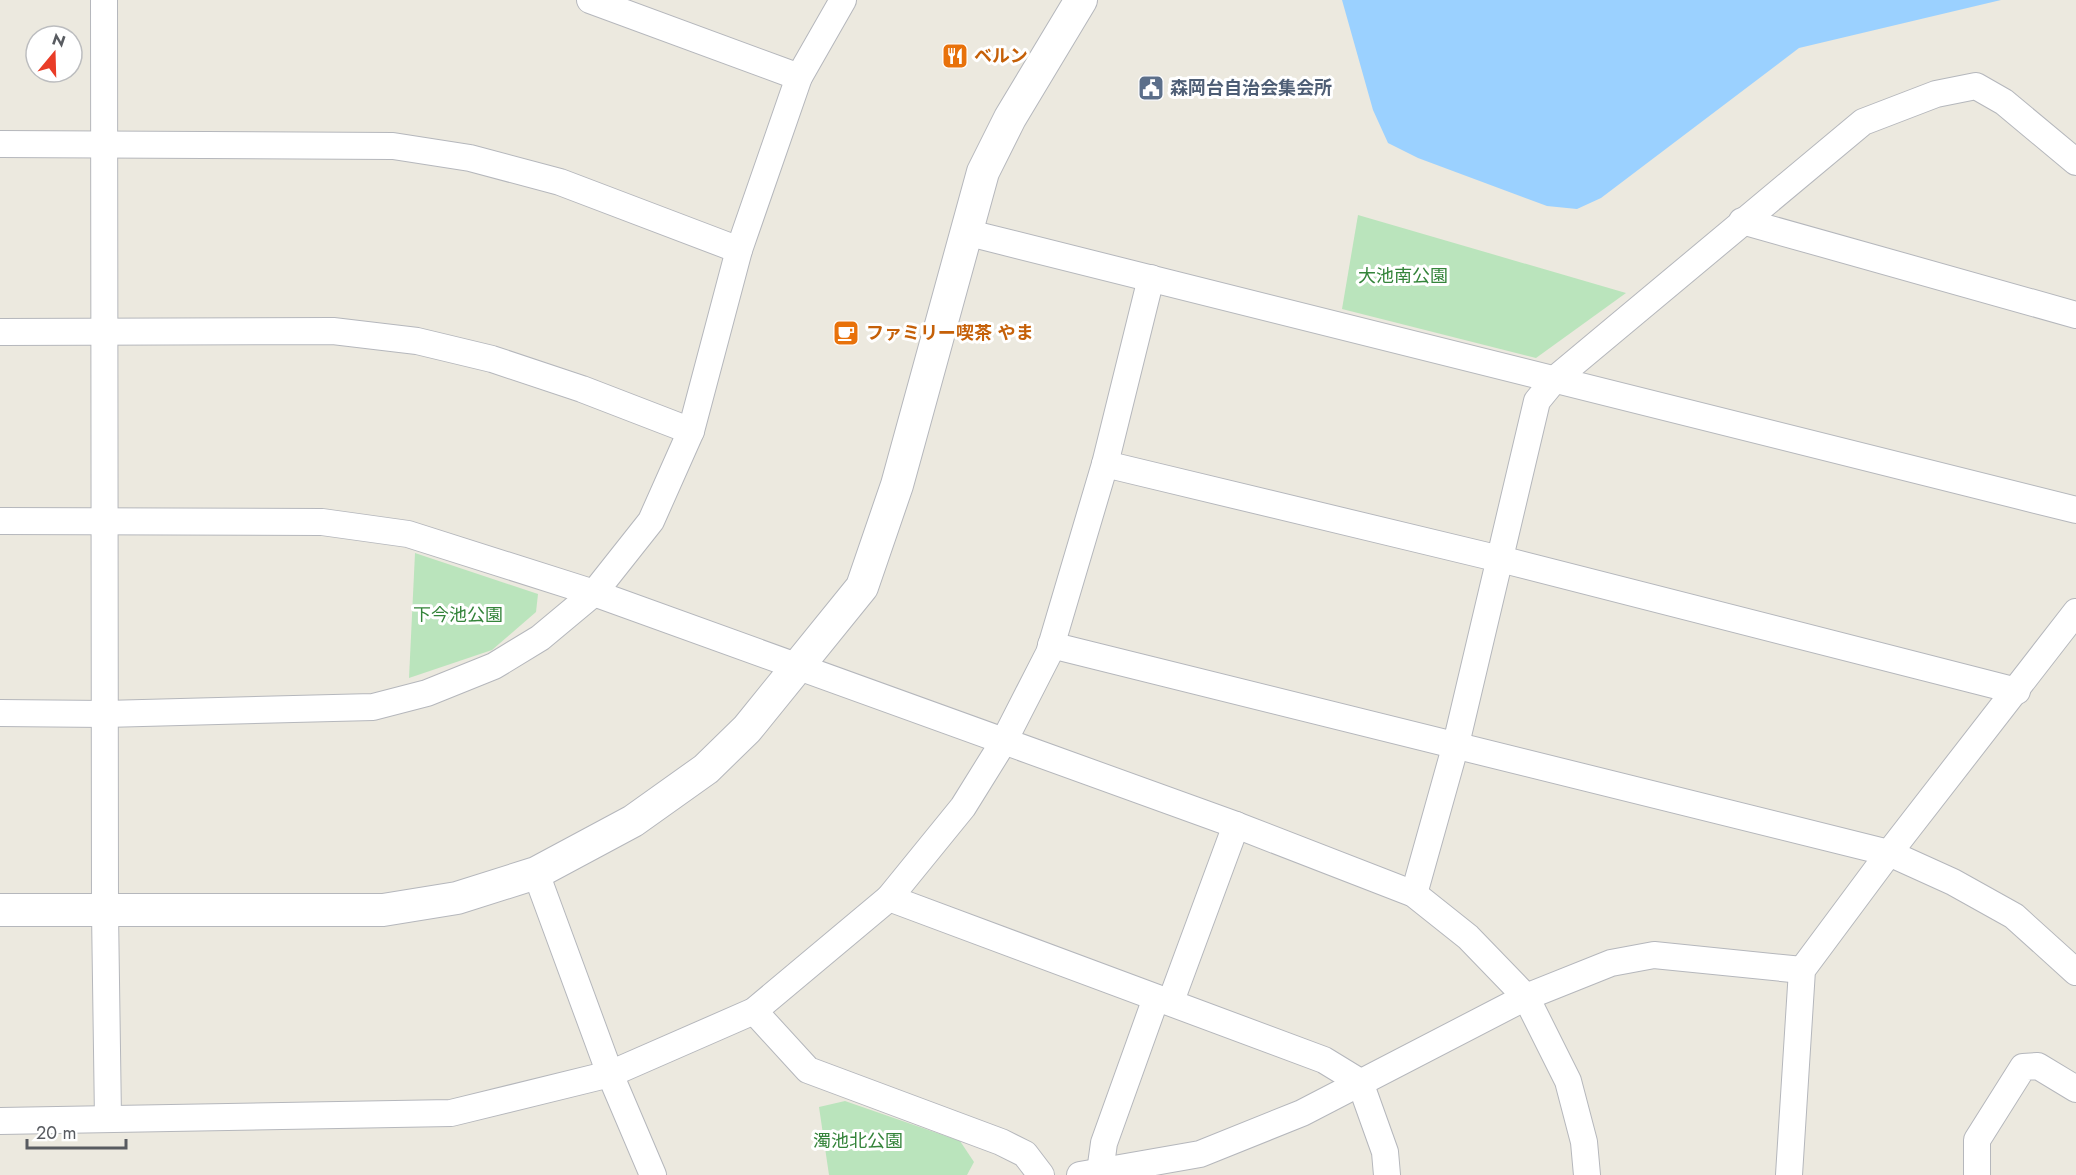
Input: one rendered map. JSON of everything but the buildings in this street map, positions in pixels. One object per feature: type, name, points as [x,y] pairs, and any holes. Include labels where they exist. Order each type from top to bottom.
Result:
[{"type":"street","points":[[104,0],[105,912],[108,1119]]},
{"type":"street","points":[[590,0],[799,77]]},
{"type":"street","points":[[0,713],[105,714],[373,707],[427,693],[494,666],[540,638],[594,593],[651,521],[691,431],[739,250],[799,77],[843,0]]},
{"type":"street","points":[[0,910],[105,912],[383,910],[457,898],[536,873],[633,821],[706,769],[747,729],[862,587],[897,485],[983,172],[1010,118],[1081,0]]},
{"type":"street","points":[[1414,894],[1456,744],[1537,401],[1555,379],[1742,220],[1863,122],[1936,94],[1976,86],[2004,102],[2076,162]]},
{"type":"street","points":[[0,144],[393,146],[470,158],[560,182],[739,250]]},
{"type":"street","points":[[1742,220],[2076,315]]},
{"type":"street","points":[[965,232],[2076,510]]},
{"type":"street","points":[[0,1121],[451,1113],[610,1074],[754,1011],[889,898],[963,807],[1004,741],[1052,645],[1105,464],[1150,278]]},
{"type":"street","points":[[0,332],[333,330],[417,341],[492,359],[582,389],[691,431]]},
{"type":"street","points":[[1105,464],[1500,559],[2017,691]]},
{"type":"street","points":[[0,521],[322,522],[408,534],[594,593],[1236,825],[1414,894],[1468,937],[1526,997],[1568,1082],[1584,1142],[1587,1175]]},
{"type":"street","points":[[1789,1175],[1802,970],[1889,852],[2017,691],[2076,612]]},
{"type":"street","points":[[1052,645],[1889,852],[1953,882],[2014,916],[2076,972]]},
{"type":"street","points":[[1090,1173],[1236,825]]},
{"type":"street","points":[[536,873],[610,1074],[653,1175]]},
{"type":"street","points":[[889,898],[1324,1060],[1360,1082],[1385,1152],[1387,1175]]},
{"type":"street","points":[[1090,1173],[1200,1154],[1302,1113],[1526,997],[1611,963],[1654,955],[1802,970]]},
{"type":"street","points":[[754,1011],[808,1070],[1000,1142],[1025,1154],[1041,1175]]},
{"type":"street","points":[[1978,1175],[1977,1140],[2023,1067],[2038,1066],[2076,1089]]},
{"type":"green space","name":"大池南公園","points":[[1358,215],[1626,293],[1536,358],[1342,309]]},
{"type":"green space","name":"下今池公園","points":[[415,553],[538,594],[536,612],[492,650],[409,678]]},
{"type":"green space","name":"濁池北公園","points":[[845,1101],[960,1141],[974,1162],[967,1175],[829,1175],[819,1107]]},
{"type":"water","points":[[1342,0],[2001,0],[1799,48],[1601,198],[1577,209],[1547,206],[1418,158],[1388,143],[1373,110]]},
{"type":"place","name":"ベルン","points":[[955,56]]},
{"type":"place","name":"森岡台自治会集会所","points":[[1151,88]]},
{"type":"place","name":"ファミリー喫茶 やま","points":[[846,333]]}]
